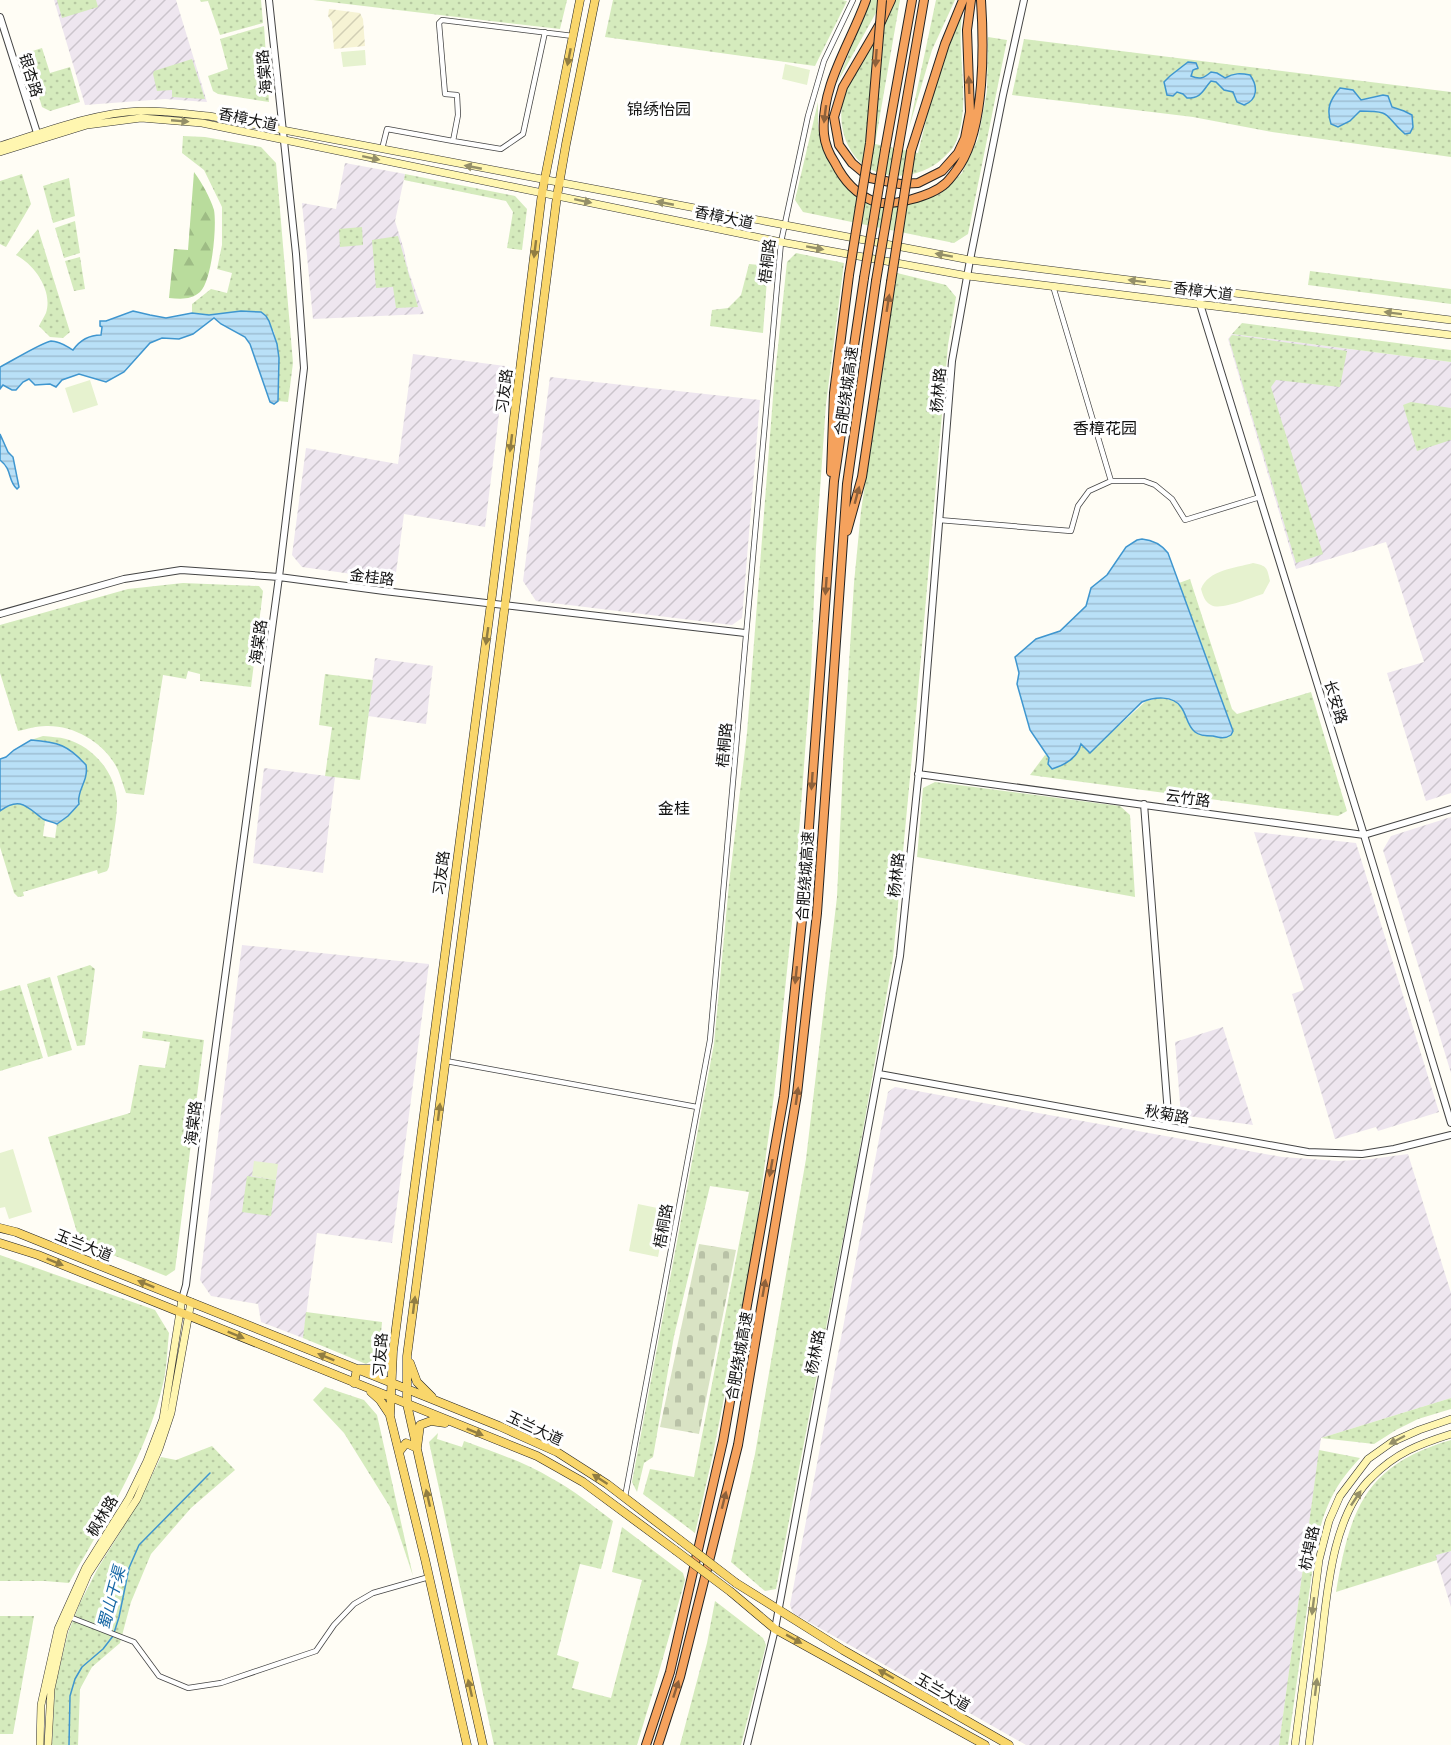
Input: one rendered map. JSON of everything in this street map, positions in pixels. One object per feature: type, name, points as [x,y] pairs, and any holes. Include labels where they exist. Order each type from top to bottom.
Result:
[{"type":"highway","points":[[866,0],[831,82],[824,134],[827,149],[840,174],[853,188],[875,202],[891,203],[908,201],[945,184],[960,165],[970,145],[980,93],[981,0]]},
{"type":"highway","points":[[829,549],[834,393],[849,276],[870,143],[882,0]]},
{"type":"highway","points":[[891,0],[881,22],[843,87],[834,117],[839,145],[852,163],[870,178],[900,184],[918,183],[942,171],[958,153],[965,138],[970,112],[967,30],[971,0]]},
{"type":"highway","name":"合肥绕城高速","points":[[646,1745],[670,1672],[723,1441],[784,1096],[803,910],[834,481],[864,278],[912,0]]},
{"type":"highway","name":"合肥绕城高速","points":[[658,1745],[680,1677],[738,1446],[797,1094],[817,913],[847,484],[876,281],[924,0]]},
{"type":"highway","points":[[842,552],[862,477],[911,151],[942,54],[963,0]]},
{"type":"main road","name":"习友路","points":[[467,1745],[390,1416],[393,1351],[542,193],[580,0]]},
{"type":"main road","name":"习友路","points":[[483,1745],[407,1404],[407,1356],[557,196],[595,0]]},
{"type":"main road","name":"香樟大道","points":[[0,152],[90,119],[140,111],[209,116],[970,260],[1451,320]]},
{"type":"main road","name":"香樟大道","points":[[0,146],[87,125],[141,118],[202,123],[781,242],[968,276],[1451,335]]},
{"type":"main road","name":"玉兰大道","points":[[0,1228],[16,1232],[191,1302],[557,1452],[625,1497],[736,1583],[843,1650],[1009,1745]]},
{"type":"main road","name":"玉兰大道","points":[[0,1243],[38,1255],[537,1456],[582,1482],[731,1592],[775,1629],[985,1745]]},
{"type":"main road","name":"枫林路","points":[[48,1745],[51,1689],[66,1616],[86,1567],[129,1498],[163,1419],[182,1299]]},
{"type":"main road","name":"枫林路","points":[[40,1745],[41,1705],[58,1629],[88,1574],[137,1499],[159,1449],[171,1413],[191,1302]]},
{"type":"main road","points":[[354,1383],[357,1369],[380,1369],[393,1351]]},
{"type":"main road","points":[[407,1356],[417,1382],[435,1401]]},
{"type":"main road","points":[[365,1387],[380,1400],[390,1416]]},
{"type":"main road","points":[[446,1420],[451,1407]]},
{"type":"main road","name":"杭埠路","points":[[1295,1745],[1319,1560],[1329,1521],[1340,1496],[1368,1459],[1392,1442],[1451,1419]]},
{"type":"main road","points":[[399,1452],[406,1443],[417,1448],[420,1425],[431,1421],[458,1425]]},
{"type":"main road","name":"杭埠路","points":[[1309,1745],[1328,1592],[1339,1534],[1351,1505],[1370,1478],[1397,1455],[1451,1434]]},
{"type":"street","name":"海棠路","points":[[182,1299],[186,1285],[205,1122],[279,577],[304,368],[296,254],[269,0]]},
{"type":"street","name":"梧桐路","points":[[625,1497],[710,1040],[781,242],[808,116],[823,63],[853,0]]},
{"type":"street","name":"杨林路","points":[[747,1745],[779,1610],[900,956],[918,774],[952,361],[970,260],[1024,0]]},
{"type":"street","name":"银杏路","points":[[0,17],[38,137]]},
{"type":"street","points":[[453,141],[458,114],[457,95],[445,94],[439,23],[442,20],[573,36]]},
{"type":"street","points":[[382,150],[387,129],[501,149],[523,134],[545,32]]},
{"type":"street","points":[[1053,286],[1111,481]]},
{"type":"street","name":"长安路","points":[[1200,289],[1200,304],[1451,1123]]},
{"type":"street","points":[[939,520],[1071,531],[1078,506],[1089,491],[1111,481],[1144,481],[1155,485],[1172,499],[1185,520],[1260,496]]},
{"type":"street","name":"金桂路","points":[[0,614],[124,579],[181,570],[279,577],[745,633]]},
{"type":"street","name":"云竹路","points":[[918,774],[1364,835],[1451,809]]},
{"type":"street","points":[[1144,804],[1169,1127]]},
{"type":"street","points":[[446,1061],[697,1107]]},
{"type":"street","name":"秋菊路","points":[[879,1074],[1308,1152],[1356,1154],[1394,1149],[1451,1135]]},
{"type":"street","name":"海棠路","points":[[186,1285],[191,1302]]},
{"type":"street","points":[[66,1616],[134,1642],[159,1676],[188,1688],[221,1683],[316,1651],[333,1625],[354,1604],[373,1593],[429,1577]]},
{"type":"shaded area","points":[[54,0],[176,0],[207,102],[165,99],[85,105]]},
{"type":"shaded area","points":[[329,9],[360,13],[363,19],[365,46],[334,49],[332,22],[328,16]]},
{"type":"shaded area","points":[[345,163],[405,174],[395,221],[408,270],[424,314],[313,319],[302,203],[336,209]]},
{"type":"shaded area","points":[[1232,334],[1451,362],[1451,793],[1426,801],[1387,673],[1424,662],[1386,542],[1296,569],[1228,339]]},
{"type":"shaded area","points":[[413,354],[505,366],[485,527],[404,514],[395,580],[302,567],[292,555],[306,448],[398,464]]},
{"type":"shaded area","points":[[550,377],[760,400],[742,618],[732,625],[536,601],[523,581]]},
{"type":"shaded area","points":[[375,658],[433,666],[426,724],[368,716]]},
{"type":"shaded area","points":[[264,768],[335,777],[323,873],[253,863]]},
{"type":"shaded area","points":[[1451,817],[1451,1073],[1383,850],[1391,836]]},
{"type":"shaded area","points":[[1254,832],[1356,843],[1439,1112],[1378,1131],[1376,1127],[1335,1139],[1292,994],[1304,990]]},
{"type":"shaded area","points":[[242,945],[429,964],[392,1243],[317,1233],[303,1338],[261,1322],[258,1304],[211,1296],[200,1280]]},
{"type":"shaded area","points":[[1223,1027],[1253,1125],[1181,1115],[1175,1042]]},
{"type":"shaded area","points":[[895,1087],[1282,1157],[1339,1161],[1408,1154],[1451,1293],[1451,1398],[1321,1438],[1279,1745],[1026,1745],[793,1613],[790,1605],[888,1092]]},
{"type":"shaded area","points":[[1451,1551],[1451,1607],[1435,1555]]},
{"type":"green space","points":[[57,0],[96,0],[98,7],[62,18]]},
{"type":"green space","points":[[200,0],[261,0],[263,23],[220,35],[208,1],[201,2]]},
{"type":"green space","points":[[313,0],[567,0],[560,29]]},
{"type":"green space","points":[[613,0],[847,1],[815,66],[605,37]]},
{"type":"green space","points":[[870,0],[883,0],[837,83]]},
{"type":"green space","points":[[896,0],[900,0],[875,144],[918,153],[935,84],[962,12],[963,110],[955,144],[934,165],[913,174],[901,176],[878,173],[859,161],[850,149],[841,121],[844,95],[848,85],[886,22]]},
{"type":"green space","points":[[936,0],[955,0],[932,50],[909,128]]},
{"type":"green space","points":[[264,26],[269,102],[218,94],[213,91],[208,76],[228,69],[220,39]]},
{"type":"green space","points":[[988,37],[1007,40],[968,234],[954,243],[803,212],[795,200],[818,102],[818,126],[824,153],[840,179],[859,200],[882,206],[911,204],[941,193],[962,173],[978,139],[987,91]]},
{"type":"green space","points":[[1024,39],[1451,92],[1451,157],[1272,132],[1193,117],[1012,95]]},
{"type":"green space","points":[[42,48],[50,73],[70,67],[80,102],[50,111],[42,107],[26,53]]},
{"type":"green space","points":[[365,50],[366,65],[343,67],[341,52]]},
{"type":"green space","points":[[192,59],[205,99],[172,97],[172,90],[157,91],[154,71]]},
{"type":"green space","points":[[785,64],[810,70],[807,85],[782,79]]},
{"type":"green space","points":[[183,136],[205,137],[261,147],[276,163],[293,363],[288,402],[278,401],[279,358],[274,331],[241,311],[209,315],[192,313],[192,304],[211,289],[227,293],[232,273],[217,269],[222,245],[222,207],[204,170],[182,153]]},
{"type":"green space","points":[[194,172],[206,190],[214,210],[214,240],[208,277],[197,295],[182,299],[169,298],[174,249],[188,250]]},
{"type":"green space","points":[[22,174],[31,204],[6,247],[0,244],[0,181]]},
{"type":"green space","points":[[405,174],[515,196],[527,209],[522,250],[507,248],[513,212],[506,201],[404,180]]},
{"type":"green space","points":[[69,178],[75,216],[53,223],[43,186]]},
{"type":"green space","points":[[75,221],[80,253],[64,258],[55,228]]},
{"type":"green space","points":[[362,227],[363,245],[340,247],[339,229]]},
{"type":"green space","points":[[38,229],[70,332],[63,338],[50,337],[39,326],[48,305],[45,288],[30,265],[16,255]]},
{"type":"green space","points":[[398,236],[418,307],[396,308],[393,287],[376,288],[372,240]]},
{"type":"green space","points":[[796,253],[844,263],[826,404],[816,548],[811,672],[793,913],[774,1095],[754,1245],[695,1533],[643,1494],[650,1469],[694,1477],[749,1192],[710,1186],[674,1336],[653,1457],[644,1463],[637,1492],[632,1482],[714,1044],[729,884],[747,733],[774,384],[787,262]]},
{"type":"green space","points":[[80,257],[85,289],[74,291],[65,261]]},
{"type":"green space","points":[[749,264],[768,266],[763,333],[710,326],[712,310],[728,308],[741,295]]},
{"type":"green space","points":[[1310,271],[1451,289],[1451,304],[1308,285]]},
{"type":"green space","points":[[897,273],[946,285],[956,297],[948,345],[893,958],[855,1176],[776,1589],[765,1591],[731,1562],[755,1454],[806,1159],[837,897],[854,583],[861,511]]},
{"type":"green space","points":[[1242,323],[1451,350],[1451,362],[1232,334]]},
{"type":"green space","points":[[1232,335],[1347,351],[1340,387],[1276,380],[1271,387],[1323,554],[1296,563],[1229,339]]},
{"type":"green space","points":[[90,380],[98,405],[73,413],[65,388]]},
{"type":"green space","points":[[1411,402],[1451,408],[1451,440],[1417,451],[1403,405]]},
{"type":"green space","points":[[1253,563],[1264,566],[1268,573],[1270,581],[1263,594],[1222,606],[1211,605],[1203,596],[1201,589],[1216,574]]},
{"type":"green space","points":[[1190,579],[1232,709],[1237,714],[1311,692],[1347,811],[1338,816],[1030,775],[1045,755],[1062,765],[1078,753],[1082,744],[1090,752],[1146,701],[1161,698],[1175,701],[1181,706],[1190,727],[1231,735],[1233,731],[1179,583]]},
{"type":"green space","points":[[183,583],[259,586],[263,591],[251,687],[200,681],[200,674],[188,671],[186,679],[163,675],[144,795],[126,793],[113,761],[98,744],[88,738],[57,727],[36,727],[18,731],[0,673],[0,625],[128,589]]},
{"type":"green space","points":[[325,674],[373,680],[360,780],[325,776],[332,727],[319,725]]},
{"type":"green space","points":[[43,736],[63,738],[77,743],[95,756],[109,774],[114,784],[117,806],[109,867],[107,871],[98,874],[97,870],[23,892],[24,896],[18,897],[14,893],[0,847],[0,811],[19,804],[29,807],[45,820],[43,836],[55,838],[57,824],[79,805],[48,741],[31,740]]},
{"type":"green space","points":[[935,782],[1120,806],[1130,815],[1135,897],[917,857],[923,788]]},
{"type":"green space","points":[[90,965],[95,969],[85,1045],[77,1046],[57,976]]},
{"type":"green space","points":[[50,977],[72,1050],[48,1057],[27,984]]},
{"type":"green space","points":[[20,985],[43,1058],[0,1071],[0,991]]},
{"type":"green space","points":[[143,1031],[204,1040],[175,1270],[166,1276],[80,1242],[48,1137],[130,1113],[139,1065],[165,1068],[170,1042],[142,1038]]},
{"type":"green space","points":[[13,1149],[32,1212],[9,1219],[5,1207],[0,1208],[0,1153]]},
{"type":"green space","points":[[254,1161],[278,1164],[276,1180],[252,1176]]},
{"type":"green space","points":[[247,1176],[276,1180],[271,1216],[242,1212]]},
{"type":"green space","points":[[638,1204],[667,1210],[658,1257],[629,1251]]},
{"type":"green space","points":[[699,1244],[736,1250],[699,1434],[660,1427]]},
{"type":"green space","points":[[0,1255],[155,1310],[169,1333],[164,1381],[145,1439],[109,1513],[69,1583],[0,1581]]},
{"type":"green space","points":[[306,1312],[382,1322],[379,1356],[366,1364],[303,1338]]},
{"type":"green space","points":[[325,1387],[364,1400],[377,1415],[413,1576],[390,1507],[344,1433],[313,1400]]},
{"type":"green space","points":[[1451,1398],[1451,1409],[1418,1419],[1374,1444],[1321,1438]]},
{"type":"green space","points":[[438,1433],[437,1439],[462,1447],[464,1441],[541,1472],[613,1521],[601,1569],[580,1564],[557,1655],[579,1662],[572,1688],[611,1698],[642,1580],[612,1572],[622,1527],[683,1573],[685,1580],[637,1745],[494,1745],[429,1442]]},
{"type":"green space","points":[[1451,1440],[1451,1551],[1436,1555],[1437,1560],[1336,1592],[1348,1537],[1366,1494],[1381,1477],[1399,1463],[1422,1450]]},
{"type":"green space","points":[[212,1446],[235,1470],[191,1508],[151,1554],[131,1602],[120,1643],[92,1667],[80,1689],[78,1745],[52,1745],[55,1687],[68,1633],[98,1568],[139,1502],[161,1457],[176,1460]]},
{"type":"green space","points":[[1319,1450],[1360,1458],[1343,1478],[1331,1498],[1319,1531],[1288,1745],[1279,1745]]},
{"type":"green space","points":[[715,1601],[763,1638],[766,1645],[741,1745],[680,1745],[707,1643]]},
{"type":"green space","points":[[0,1616],[34,1616],[13,1734],[0,1734]]},
{"type":"water","points":[[1188,62],[1196,63],[1198,68],[1193,70],[1191,76],[1197,78],[1204,77],[1211,72],[1225,78],[1237,74],[1250,75],[1255,88],[1252,100],[1244,105],[1237,102],[1233,92],[1224,90],[1216,82],[1211,81],[1196,97],[1187,98],[1177,92],[1173,96],[1167,95],[1164,82]]},
{"type":"water","points":[[1340,88],[1353,90],[1361,100],[1388,96],[1392,107],[1412,115],[1413,127],[1410,133],[1405,134],[1387,115],[1378,112],[1360,111],[1350,121],[1338,127],[1331,124],[1330,104]]},
{"type":"water","points":[[133,311],[166,318],[192,313],[209,315],[241,311],[261,312],[269,321],[277,344],[278,401],[274,404],[270,402],[250,344],[245,337],[214,318],[193,334],[179,339],[162,338],[150,343],[124,372],[106,382],[79,374],[62,380],[56,387],[50,384],[35,385],[29,379],[16,390],[3,385],[0,389],[0,367],[51,341],[73,350],[85,339],[101,335],[100,321]]},
{"type":"water","points":[[0,434],[8,452],[13,457],[19,487],[17,489],[7,467],[0,460]]},
{"type":"water","points":[[1142,539],[1157,543],[1168,553],[1233,731],[1225,738],[1204,736],[1190,727],[1178,703],[1163,698],[1152,699],[1142,702],[1090,753],[1081,744],[1077,753],[1070,760],[1052,769],[1048,764],[1049,758],[1030,730],[1017,684],[1019,673],[1015,657],[1036,639],[1060,631],[1086,606],[1091,588],[1107,575],[1126,547]]},
{"type":"water","points":[[31,740],[62,746],[74,753],[86,765],[86,776],[79,795],[79,804],[57,824],[43,819],[23,805],[13,804],[0,811],[0,759]]},
{"type":"waterway","name":"蜀山干渠","points":[[69,1745],[70,1696],[75,1679],[82,1667],[103,1649],[113,1636],[129,1568],[139,1545],[210,1473]]},
{"type":"district","name":"锦绣怡园","points":[[659,109]]},
{"type":"district","name":"香樟花园","points":[[1105,428]]},
{"type":"district","name":"金桂","points":[[674,808]]}]
